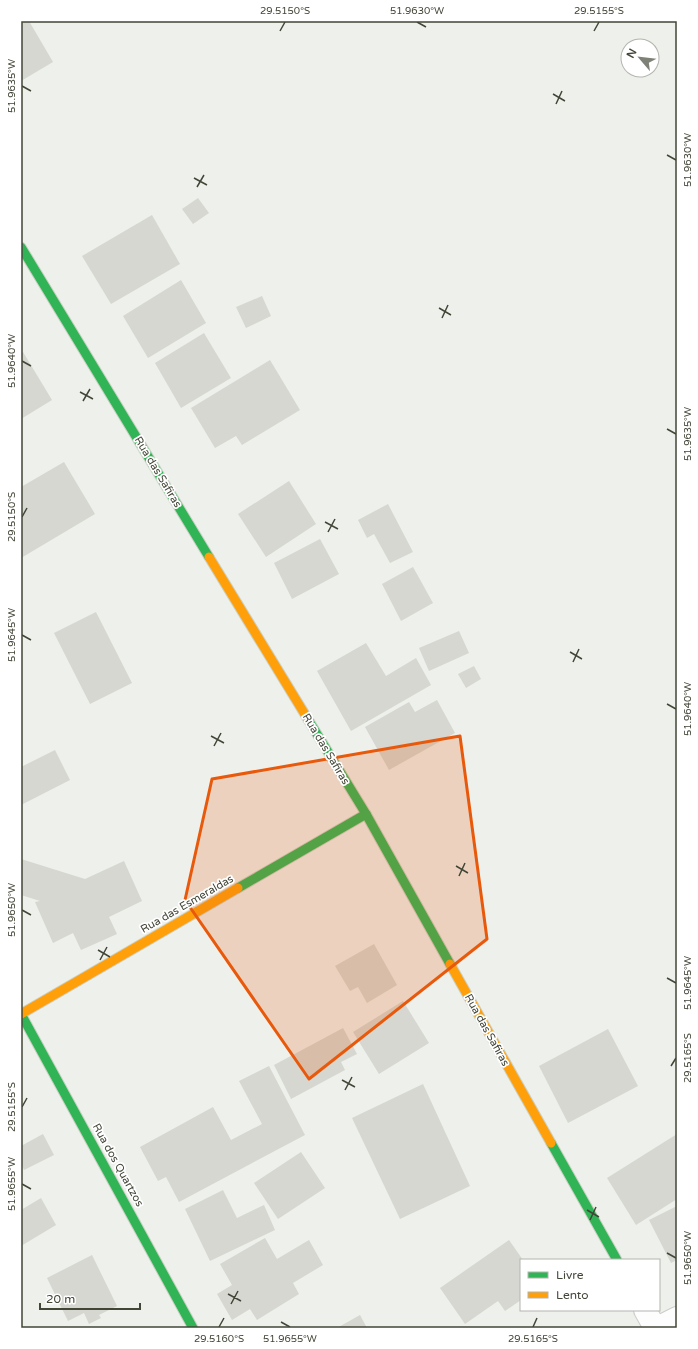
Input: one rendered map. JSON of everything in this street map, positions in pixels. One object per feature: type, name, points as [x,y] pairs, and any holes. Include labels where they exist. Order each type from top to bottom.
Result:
[{"type":"street","name":"Rua das Safiras","points":[[21,247],[366,814],[616,1259]]},
{"type":"street","name":"Rua das Esmeraldas","points":[[21,1014],[366,814]]},
{"type":"street","name":"Rua dos Quartzos","points":[[21,1014],[193,1328]]},
{"type":"street","points":[[646,1311],[656,1328],[677,1318]]},
{"type":"highlighted area","points":[[460,736],[487,939],[309,1079],[185,900],[212,779]]},
{"type":"building","points":[[21,21],[29,21],[53,62],[21,81]]},
{"type":"building","points":[[198,198],[209,213],[193,224],[182,209]]},
{"type":"building","points":[[152,215],[180,264],[111,304],[82,256]]},
{"type":"building","points":[[181,280],[206,323],[148,358],[123,316]]},
{"type":"building","points":[[262,296],[271,316],[246,328],[236,307]]},
{"type":"building","points":[[204,333],[231,378],[181,408],[155,363]]},
{"type":"building","points":[[23,352],[52,400],[21,419],[21,353]]},
{"type":"building","points":[[270,360],[300,410],[242,445],[236,436],[215,448],[191,408]]},
{"type":"building","points":[[64,462],[95,514],[21,558],[21,487]]},
{"type":"building","points":[[289,481],[316,524],[266,557],[238,514]]},
{"type":"building","points":[[388,504],[413,552],[390,563],[374,534],[367,538],[358,520]]},
{"type":"building","points":[[320,539],[339,574],[292,599],[274,563]]},
{"type":"building","points":[[413,567],[433,603],[401,621],[382,584]]},
{"type":"building","points":[[96,612],[132,683],[90,704],[54,633]]},
{"type":"building","points":[[459,631],[469,653],[429,671],[419,648]]},
{"type":"building","points":[[366,643],[386,676],[416,658],[431,685],[351,731],[317,671]]},
{"type":"building","points":[[474,666],[481,679],[466,688],[458,674]]},
{"type":"building","points":[[437,700],[455,733],[389,770],[365,727],[409,702],[415,712]]},
{"type":"building","points":[[55,750],[70,780],[21,805],[21,767]]},
{"type":"building","points":[[21,859],[85,879],[124,861],[142,901],[109,917],[117,934],[81,950],[73,933],[53,943],[35,902],[40,901],[21,895]]},
{"type":"building","points":[[374,944],[397,985],[367,1003],[358,987],[350,991],[335,966]]},
{"type":"building","points":[[403,1001],[429,1043],[379,1074],[353,1032]]},
{"type":"building","points":[[343,1028],[357,1054],[341,1062],[345,1070],[291,1099],[274,1065]]},
{"type":"building","points":[[608,1029],[638,1086],[568,1123],[539,1066]]},
{"type":"building","points":[[269,1066],[305,1135],[179,1202],[166,1177],[158,1181],[140,1147],[213,1107],[231,1140],[262,1124],[239,1081]]},
{"type":"building","points":[[423,1084],[470,1186],[400,1219],[352,1118]]},
{"type":"building","points":[[43,1134],[54,1155],[24,1170],[21,1163],[21,1146]]},
{"type":"building","points":[[677,1134],[677,1199],[636,1225],[607,1178]]},
{"type":"building","points":[[301,1152],[325,1188],[278,1219],[254,1183]]},
{"type":"building","points":[[223,1190],[237,1218],[264,1205],[275,1230],[210,1261],[185,1209]]},
{"type":"building","points":[[41,1198],[56,1225],[21,1246],[21,1210]]},
{"type":"building","points":[[677,1206],[677,1260],[671,1263],[649,1220]]},
{"type":"building","points":[[265,1238],[277,1259],[309,1240],[323,1265],[293,1283],[299,1294],[257,1320],[250,1309],[232,1320],[217,1294],[232,1285],[220,1264]]},
{"type":"building","points":[[509,1240],[522,1259],[520,1259],[520,1301],[505,1311],[498,1301],[465,1324],[440,1288]]},
{"type":"building","points":[[92,1255],[117,1306],[99,1315],[101,1318],[89,1324],[84,1313],[68,1321],[47,1278]]},
{"type":"building","points":[[360,1315],[367,1328],[337,1328]]},
{"type":"traffic: fast","points":[[21,247],[209,557]]},
{"type":"traffic: fast","points":[[309,721],[366,814],[450,964]]},
{"type":"traffic: fast","points":[[238,888],[366,814]]},
{"type":"traffic: fast","points":[[21,1014],[193,1328]]},
{"type":"traffic: fast","points":[[551,1143],[616,1259]]},
{"type":"traffic: slow","points":[[209,557],[309,721]]},
{"type":"traffic: slow","points":[[21,1014],[238,888]]},
{"type":"traffic: slow","points":[[450,964],[551,1143]]}]
